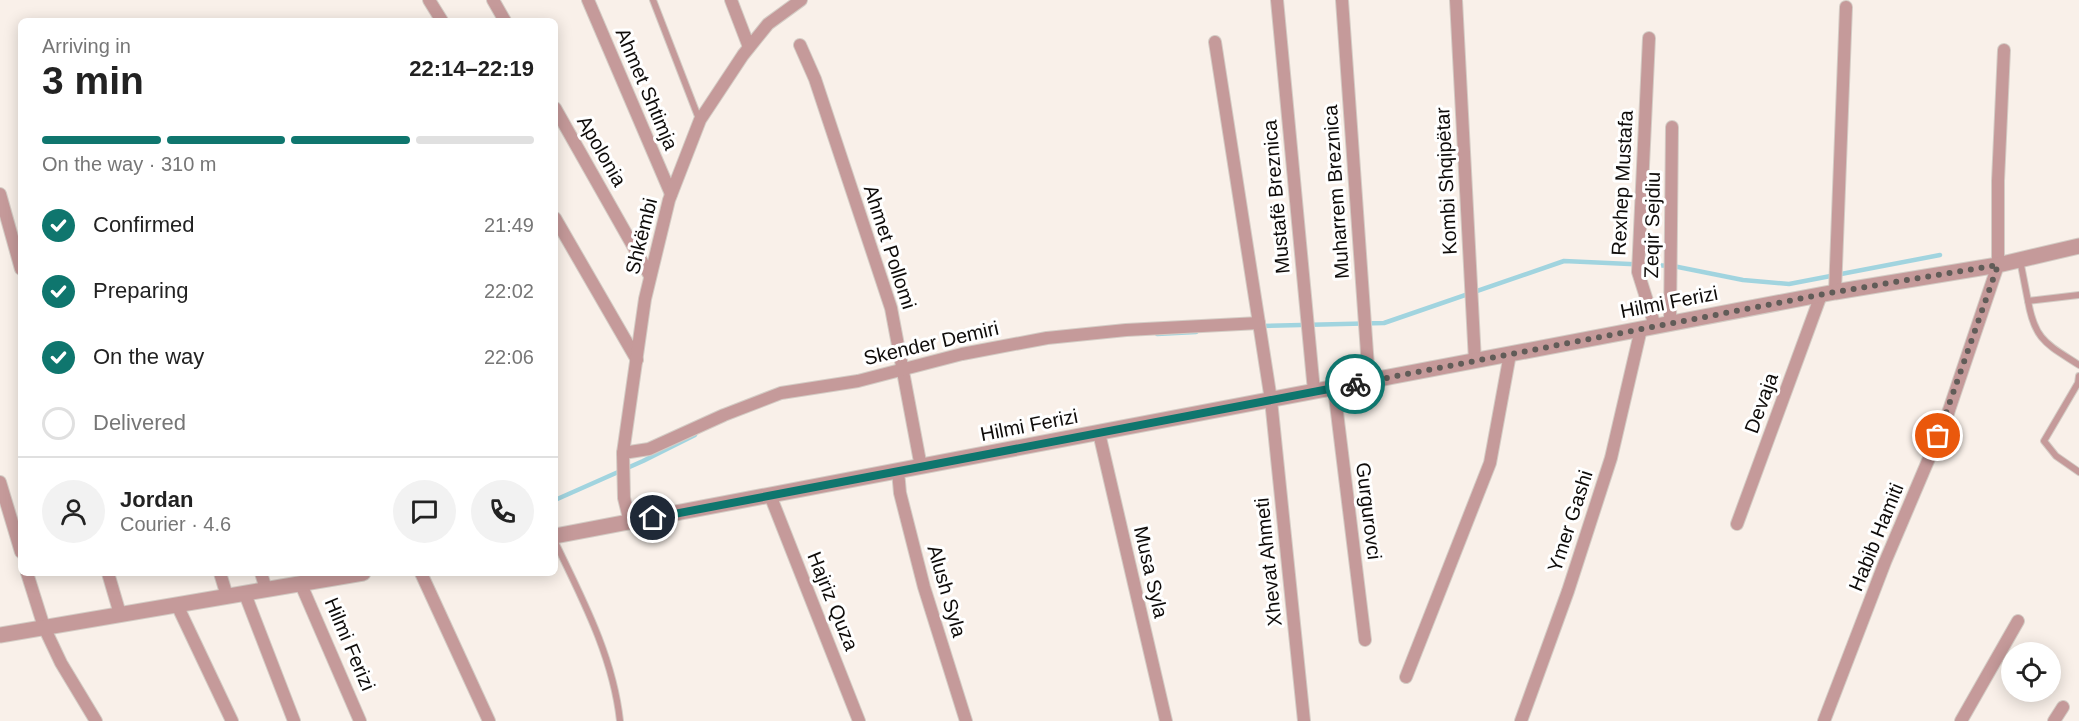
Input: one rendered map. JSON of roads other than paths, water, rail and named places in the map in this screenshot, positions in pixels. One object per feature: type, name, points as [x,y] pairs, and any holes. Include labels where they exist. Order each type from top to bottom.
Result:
[{"type":"street","points":[[429,0],[440,18]]},
{"type":"street","points":[[493,0],[503,18]]},
{"type":"street","name":"Ahmet Shtimja","points":[[588,0],[671,194]]},
{"type":"street","points":[[732,0],[750,47]]},
{"type":"street","name":"Shkëmbi","points":[[630,522],[624,498],[623,458],[645,299],[671,194],[700,120],[768,24],[801,0]]},
{"type":"street","name":"Mustafë Breznica","points":[[1277,0],[1314,391]]},
{"type":"street","name":"Muharrem Breznica","points":[[1342,0],[1369,381]]},
{"type":"street","name":"Kombi Shqipëtar","points":[[1456,0],[1475,361]]},
{"type":"street","points":[[1830,291],[1836,265],[1846,7]]},
{"type":"street","name":"Rexhep Mustafa","points":[[1648,328],[1638,272],[1649,38]]},
{"type":"street","name":"Xhevat Ahmeti","points":[[1215,42],[1271,400],[1304,721]]},
{"type":"street","name":"Ahmet Pollomi","points":[[800,45],[815,79],[891,308],[921,466]]},
{"type":"street","points":[[1998,265],[1998,181],[2004,50]]},
{"type":"street","name":"Apolonia","points":[[558,113],[650,276]]},
{"type":"street","name":"Zeqir Sejdiu","points":[[1671,323],[1672,127]]},
{"type":"street","points":[[0,194],[18,258]]},
{"type":"street","points":[[558,223],[636,360]]},
{"type":"street","name":"Hilmi Ferizi","points":[[558,536],[1648,328],[1830,291],[1998,265],[2079,246]]},
{"type":"street","name":"Habib Hamiti","points":[[1824,721],[1885,562],[1947,416],[1998,265]]},
{"type":"street","name":"Devaja","points":[[1737,524],[1830,291]]},
{"type":"street","name":"Skender Demiri","points":[[623,458],[781,393],[905,375],[962,354],[1047,338],[1126,330],[1260,328]]},
{"type":"street","name":"Ymer Gashi","points":[[1521,721],[1568,591],[1611,458],[1648,328]]},
{"type":"street","points":[[1406,677],[1490,463],[1510,354]]},
{"type":"street","name":"Gurgurovci","points":[[1334,388],[1365,640]]},
{"type":"street","name":"Musa Syla","points":[[1099,433],[1166,721]]},
{"type":"street","name":"Alush Syla","points":[[898,471],[900,493],[924,587],[966,721]]},
{"type":"street","points":[[0,482],[18,542]]},
{"type":"street","name":"Hajriz Quza","points":[[770,495],[859,721]]},
{"type":"street","points":[[28,576],[44,627],[61,663],[96,721]]},
{"type":"street","points":[[109,576],[120,614]]},
{"type":"street","points":[[221,576],[227,596]]},
{"type":"street","points":[[262,576],[266,590]]},
{"type":"street","name":"Hilmi Ferizi","points":[[0,635],[345,576]]},
{"type":"street","points":[[422,576],[489,721]]},
{"type":"street","name":"Hilmi Ferizi","points":[[303,583],[303,589],[360,721]]},
{"type":"street","points":[[245,594],[294,721]]},
{"type":"street","points":[[177,605],[232,721]]},
{"type":"street","points":[[1961,721],[2018,621]]},
{"type":"street","points":[[2054,721],[2063,707]]},
{"type":"lane","points":[[653,0],[700,120]]},
{"type":"lane","points":[[2020,260],[2031,319],[2040,338],[2079,364]]},
{"type":"lane","points":[[2028,301],[2079,296]]},
{"type":"lane","points":[[2079,376],[2078,383],[2044,441],[2056,456],[2079,472]]},
{"type":"lane","points":[[558,548],[595,625],[617,695],[620,721]]},
{"type":"waterway","points":[[1261,326],[1384,323],[1564,261],[1673,266],[1743,280],[1789,284],[1940,255]]},
{"type":"waterway","points":[[1157,334],[1196,332]]},
{"type":"waterway","points":[[558,499],[695,435]]}]
